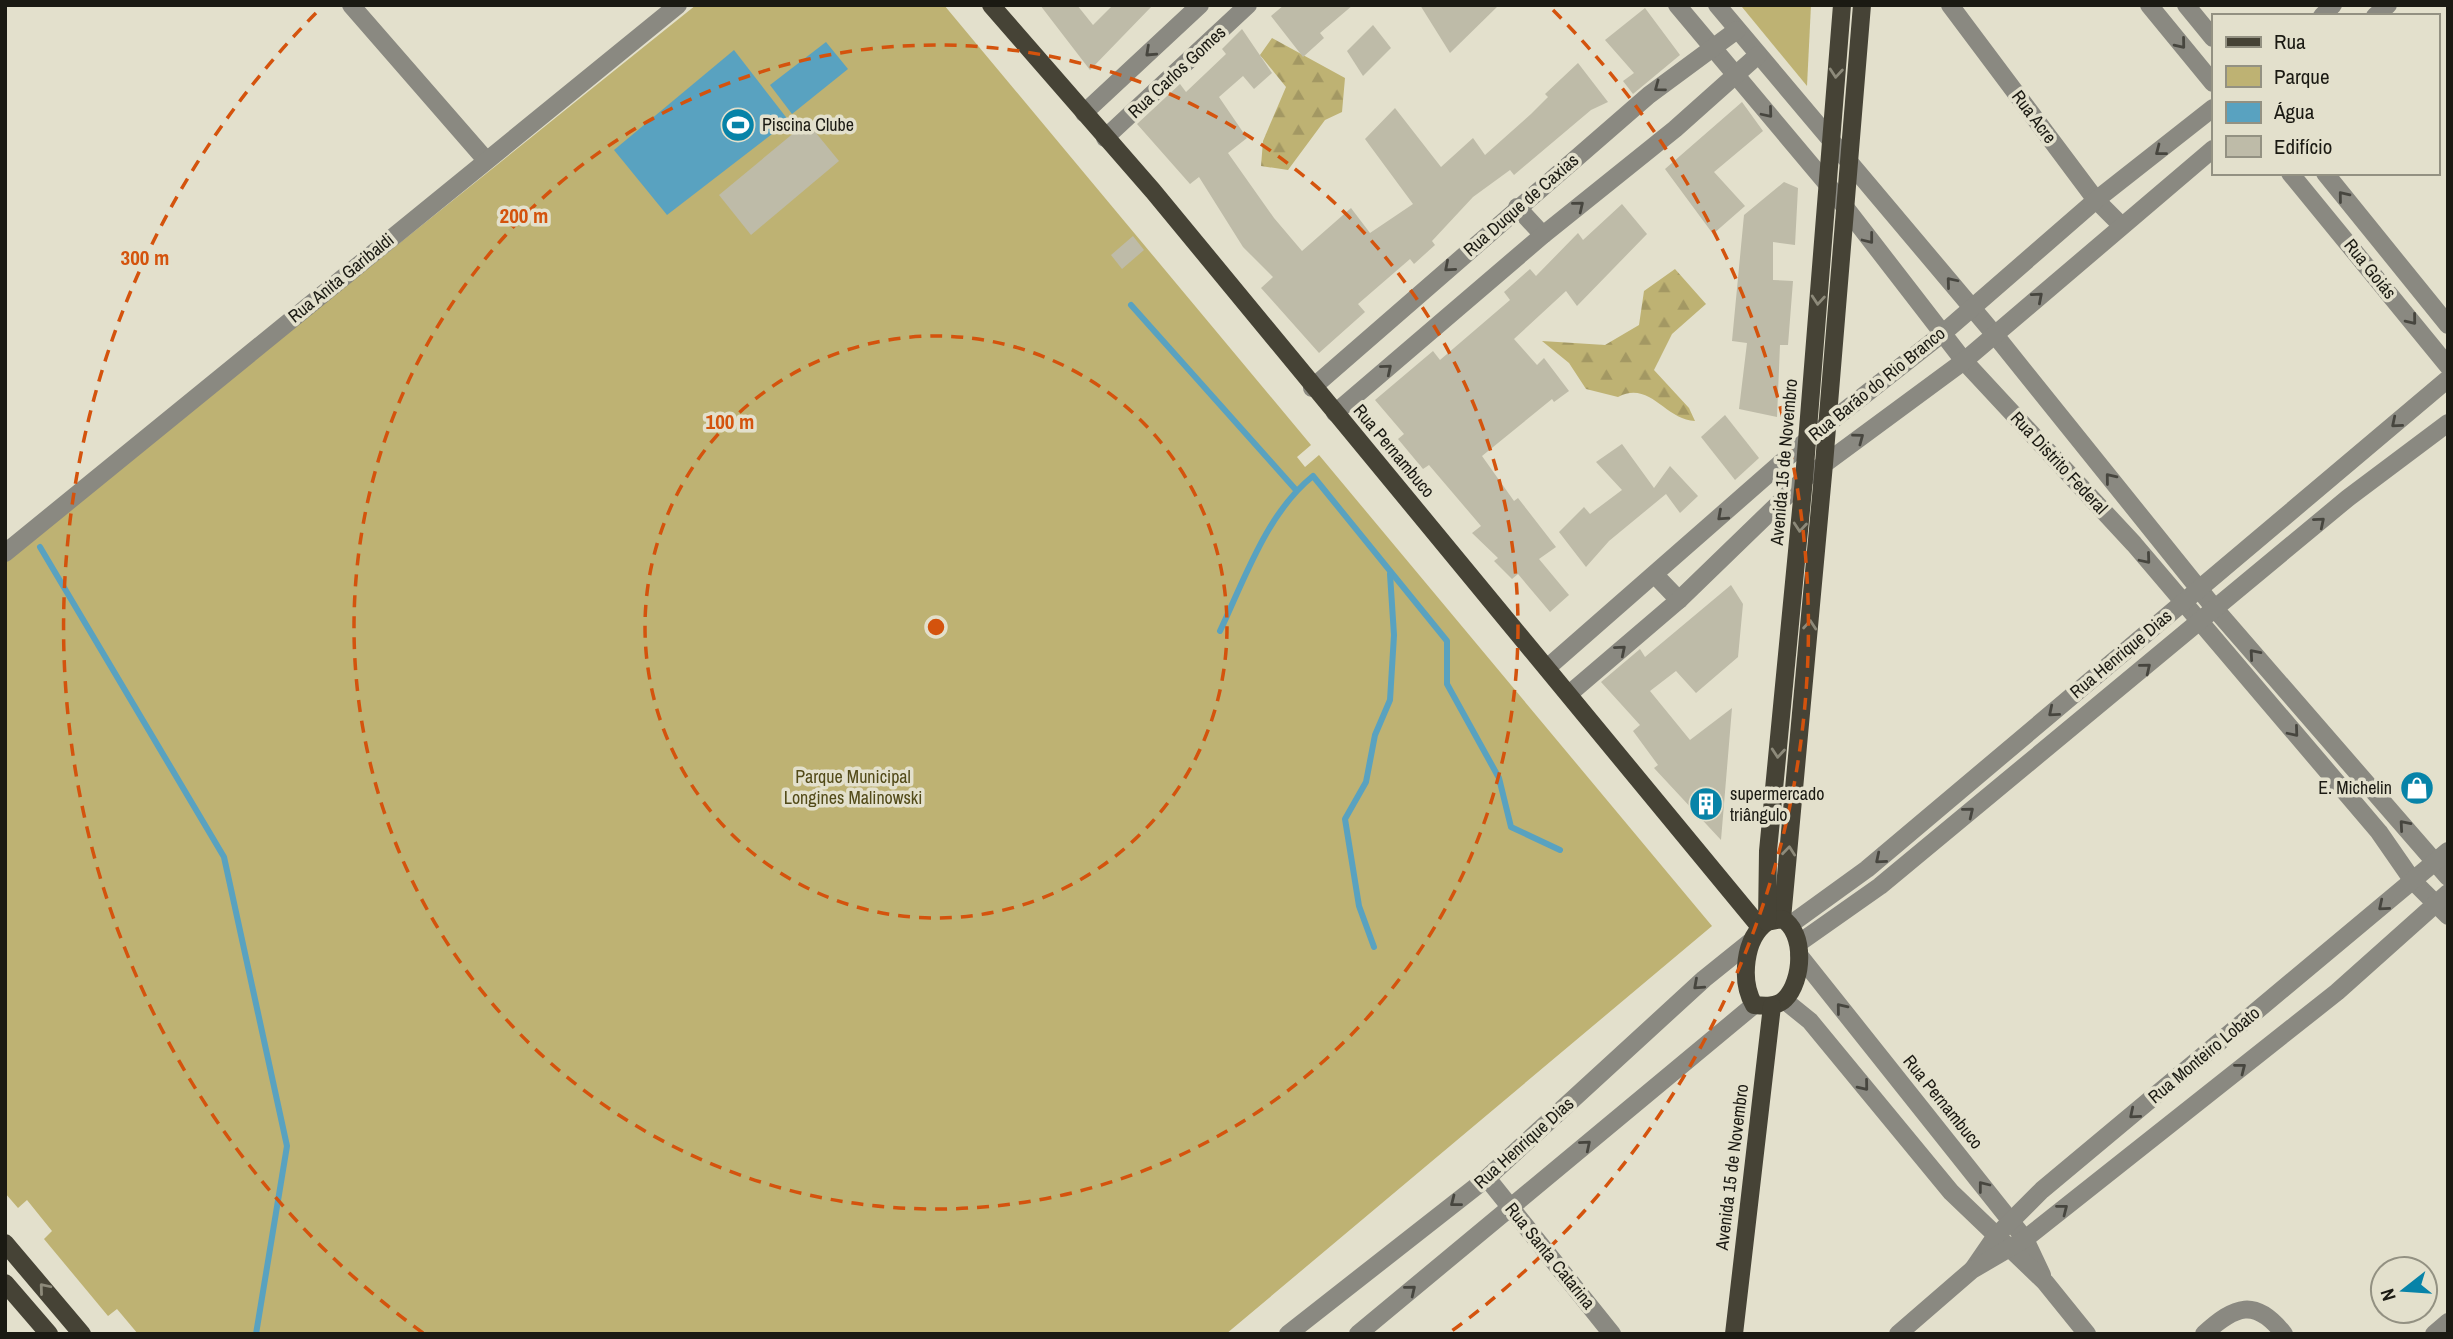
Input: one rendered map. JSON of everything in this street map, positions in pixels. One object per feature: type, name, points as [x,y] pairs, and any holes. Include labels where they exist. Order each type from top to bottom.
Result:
[{"type":"main road","name":"Rua Pernambuco","points":[[990,5],[1153,191],[1312,388],[1569,694],[1770,927]]},
{"type":"main road","name":"Avenida 15 de Novembro","points":[[1770,927],[1768,851],[1804,479],[1842,5]]},
{"type":"main road","name":"Avenida 15 de Novembro","points":[[1754,1005],[1748,995],[1746,968],[1770,927],[1825,464],[1826,425],[1862,5]]},
{"type":"main road","name":"Avenida 15 de Novembro","points":[[1734,1334],[1778,1003],[1793,989],[1799,949],[1770,927]]},
{"type":"main road","points":[[1754,1005],[1778,1003]]},
{"type":"main road","points":[[5,1243],[82,1334]]},
{"type":"main road","points":[[5,1283],[49,1334]]},
{"type":"street","points":[[351,5],[486,160]]},
{"type":"street","name":"Rua Anita Garibaldi","points":[[5,552],[678,5]]},
{"type":"street","name":"Rua Carlos Gomes","points":[[1084,113],[1200,5]]},
{"type":"street","name":"Rua Carlos Gomes","points":[[1105,138],[1248,5]]},
{"type":"street","name":"Rua Distrito Federal","points":[[1676,5],[1828,185],[1964,361],[2134,544],[2379,832],[2413,881],[2443,904]]},
{"type":"street","name":"Rua Distrito Federal","points":[[1717,5],[1995,335],[2216,610],[2442,856],[2448,877]]},
{"type":"street","name":"Rua Acre","points":[[1950,5],[2096,200],[2121,225]]},
{"type":"street","points":[[2150,5],[2212,82]]},
{"type":"street","points":[[2186,5],[2212,37]]},
{"type":"street","name":"Rua Duque de Caxias","points":[[1312,388],[1649,95],[1737,30]]},
{"type":"street","name":"Rua Duque de Caxias","points":[[1335,413],[1543,235],[1737,76],[1758,55]]},
{"type":"street","name":"Rua Barão do Rio Branco","points":[[1548,668],[1806,441],[1942,334],[2096,200],[2212,109]]},
{"type":"street","name":"Rua Barão do Rio Branco","points":[[1569,694],[1679,600],[1804,479],[1964,361],[2212,150]]},
{"type":"street","name":"Rua Goiás","points":[[2292,175],[2448,366]]},
{"type":"street","name":"Rua Goiás","points":[[2327,175],[2448,325]]},
{"type":"street","points":[[1517,207],[1543,235]]},
{"type":"street","points":[[2354,248],[2372,232]]},
{"type":"street","name":"Rua Henrique Dias","points":[[1289,1334],[1487,1178],[1704,979],[1770,927],[1867,869],[2448,379]]},
{"type":"street","name":"Rua Henrique Dias","points":[[1799,949],[2202,623],[2348,498],[2448,423]]},
{"type":"street","points":[[2330,478],[2348,498]]},
{"type":"street","points":[[1655,575],[1679,600]]},
{"type":"street","name":"Rua Monteiro Lobato","points":[[1972,1270],[1995,1237],[2053,1181],[2442,856]]},
{"type":"street","name":"Rua Monteiro Lobato","points":[[1898,1334],[1972,1270],[2009,1251],[2025,1239],[2337,992],[2443,904]]},
{"type":"street","name":"Rua Pernambuco","points":[[1799,949],[2025,1239],[2045,1282]]},
{"type":"street","name":"Rua Pernambuco","points":[[1778,1003],[1810,1021],[1951,1192],[2009,1251],[2045,1282],[2087,1334]]},
{"type":"street","points":[[1358,1334],[1754,1005]]},
{"type":"street","name":"Rua Santa Catarina","points":[[1487,1178],[1612,1334]]},
{"type":"street","points":[[2204,1334],[2224,1316],[2255,1308],[2274,1321],[2284,1334]]},
{"type":"street","points":[[2434,1334],[2448,1322]]},
{"type":"green space","name":"Parque Municipal Longines Malinowski","points":[[696,5],[944,5],[1311,445],[1297,457],[1305,467],[1319,455],[1712,926],[1226,1334],[138,1334],[117,1309],[108,1316],[44,1239],[52,1231],[27,1200],[18,1208],[5,1193],[5,560]]},
{"type":"green space","points":[[1811,5],[1807,86],[1742,7]]},
{"type":"green space","points":[[1272,38],[1345,78],[1342,112],[1325,120],[1288,170],[1261,166],[1263,141],[1286,87],[1260,55]]},
{"type":"green space","points":[[1675,269],[1706,304],[1672,334],[1654,370],[1689,408],[1695,421],[1684,419],[1639,393],[1618,397],[1586,389],[1569,363],[1542,341],[1605,345],[1639,325],[1644,291]]},
{"type":"water","points":[[826,42],[848,69],[792,114],[770,85]]},
{"type":"water","points":[[734,50],[789,121],[667,215],[614,150]]},
{"type":"building","points":[[1040,5],[1077,5],[1093,25],[1113,5],[1153,5],[1090,70]]},
{"type":"building","points":[[1284,5],[1353,5],[1320,33],[1324,38],[1303,57],[1271,16]]},
{"type":"building","points":[[1420,5],[1499,5],[1450,53]]},
{"type":"building","points":[[1645,8],[1680,55],[1633,94],[1623,81],[1634,73],[1605,40]]},
{"type":"building","points":[[1373,25],[1391,48],[1363,76],[1347,51]]},
{"type":"building","points":[[1242,29],[1272,73],[1254,89],[1243,76],[1219,97],[1247,138],[1228,153],[1274,218],[1302,251],[1351,208],[1370,233],[1413,204],[1365,139],[1395,108],[1441,167],[1473,138],[1485,155],[1531,114],[1548,97],[1545,94],[1578,63],[1608,102],[1591,110],[1514,175],[1510,170],[1473,197],[1432,241],[1435,245],[1414,264],[1410,259],[1358,304],[1365,312],[1319,353],[1261,288],[1273,277],[1243,247],[1199,177],[1190,184],[1137,124],[1180,84],[1186,92],[1226,54],[1222,49]]},
{"type":"building","points":[[1742,102],[1763,131],[1714,172],[1745,206],[1713,234],[1665,169]]},
{"type":"building","points":[[807,122],[839,161],[751,235],[719,195]]},
{"type":"building","points":[[1784,182],[1798,188],[1795,245],[1773,242],[1773,280],[1793,281],[1788,345],[1780,345],[1777,417],[1739,409],[1747,343],[1732,341],[1744,215]]},
{"type":"building","points":[[1622,204],[1647,234],[1577,306],[1566,291],[1514,339],[1537,365],[1544,358],[1569,391],[1554,402],[1552,399],[1482,456],[1514,501],[1518,498],[1556,547],[1539,559],[1569,595],[1550,612],[1518,574],[1512,579],[1494,561],[1498,558],[1472,533],[1481,526],[1429,465],[1423,469],[1398,439],[1404,434],[1375,400],[1433,351],[1440,360],[1510,300],[1504,292],[1530,269],[1536,276],[1578,233],[1583,240]]},
{"type":"building","points":[[1133,236],[1144,250],[1122,269],[1111,255]]},
{"type":"building","points":[[1725,415],[1759,458],[1735,480],[1701,437]]},
{"type":"building","points":[[1622,444],[1654,488],[1670,466],[1698,496],[1680,513],[1666,494],[1609,541],[1586,567],[1559,532],[1584,507],[1590,514],[1622,490],[1596,462]]},
{"type":"building","points":[[1731,585],[1743,604],[1738,657],[1696,693],[1676,671],[1650,691],[1690,740],[1732,708],[1721,840],[1654,768],[1658,765],[1633,731],[1640,725],[1601,682],[1640,649],[1645,657]]},
{"type":"waterway","points":[[1131,305],[1296,490]]},
{"type":"waterway","points":[[1220,631],[1270,527],[1297,491],[1313,476],[1447,641],[1447,684],[1499,778],[1511,827],[1560,850]]},
{"type":"waterway","points":[[40,547],[224,857],[287,1146],[256,1334]]},
{"type":"waterway","points":[[1374,947],[1359,906],[1345,819],[1366,782],[1375,735],[1390,700],[1394,635],[1390,574]]},
{"type":"place","name":"Piscina Clube","points":[[738,125]]},
{"type":"place","name":"E. Michelin","points":[[2417,788]]},
{"type":"place","name":"supermercado triângulo","points":[[1706,804]]}]
